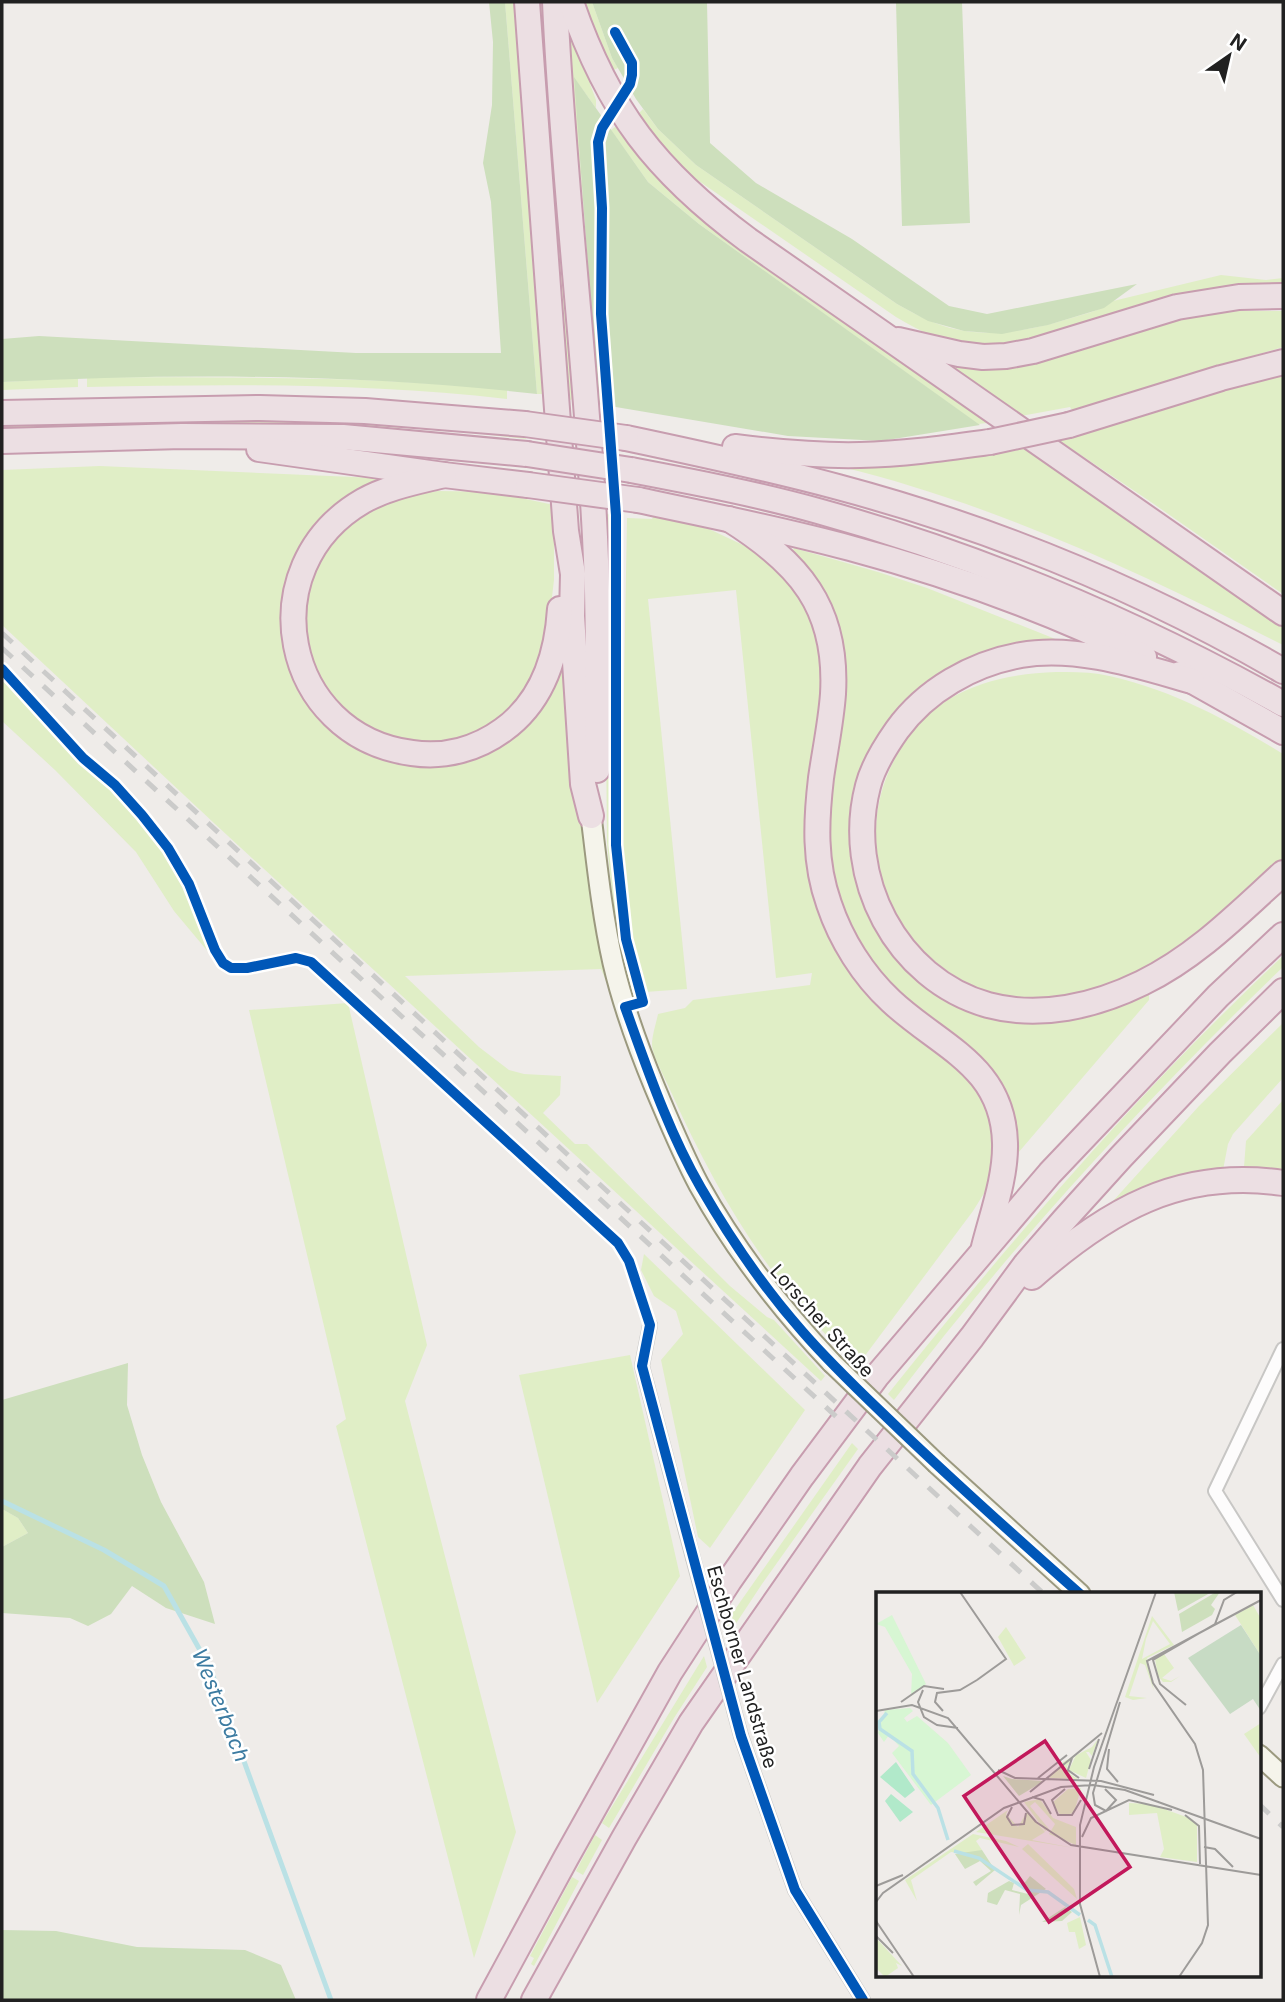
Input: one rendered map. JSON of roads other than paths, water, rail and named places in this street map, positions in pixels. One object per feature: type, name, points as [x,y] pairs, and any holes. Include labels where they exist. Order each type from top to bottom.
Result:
[{"type":"highway","points":[[527,2],[566,531],[573,574],[572,617],[583,784],[591,816]]},
{"type":"highway","points":[[555,2],[595,535],[599,623],[596,785],[591,816]]},
{"type":"highway","points":[[571,2],[590,52],[628,122],[666,169],[709,210],[748,240],[1283,613]]},
{"type":"highway","points":[[887,337],[959,354],[1006,356],[1034,351],[1177,307],[1240,297],[1283,296]]},
{"type":"highway","points":[[626,438],[667,439],[789,453],[858,455],[916,452],[990,442],[1069,425],[1283,362]]},
{"type":"highway","points":[[2,414],[260,408],[365,411],[525,424],[626,438],[769,468],[907,507],[973,530],[1098,579],[1217,635],[1283,671]]},
{"type":"highway","points":[[2,441],[182,436],[343,437],[527,454],[706,484],[815,510],[941,549],[1016,577],[1126,623],[1283,704]]},
{"type":"highway","points":[[182,436],[295,455],[638,500],[852,548],[962,583],[1079,628],[1192,681],[1283,732]]},
{"type":"highway","points":[[444,475],[385,491],[344,514],[313,548],[302,569],[295,592],[294,638],[308,682],[320,702],[336,719],[375,744],[421,755],[467,749],[489,740],[524,710],[539,690],[554,654],[559,630],[566,531]]},
{"type":"highway","points":[[729,519],[771,548],[797,573],[816,600],[828,629],[833,697],[817,807],[817,846],[823,884],[839,930],[853,955],[876,986],[978,1072],[988,1083],[997,1102],[1005,1141],[1004,1164],[983,1251]]},
{"type":"highway","points":[[1192,681],[1127,663],[1044,653],[1022,655],[991,663],[952,680],[927,696],[892,737],[869,784],[862,838],[869,881],[877,906],[902,947],[930,975],[949,988],[989,1005],[1012,1009],[1055,1010],[1109,997],[1175,966],[1283,873]]},
{"type":"highway","points":[[1260,957],[1283,917]]},
{"type":"highway","points":[[489,2000],[670,1672],[802,1476],[876,1377],[1050,1173],[1218,996],[1283,935]]},
{"type":"highway","points":[[534,2000],[691,1723],[870,1466],[1025,1265],[1121,1157],[1283,991]]},
{"type":"highway","points":[[972,1337],[1067,1246],[1138,1202],[1203,1183],[1230,1181],[1283,1184]]},
{"type":"main road","name":"Lorscher Straße","points":[[591,816],[603,914],[622,996],[646,1067],[677,1141],[700,1186],[754,1270],[803,1332],[937,1464],[1078,1592]]},
{"type":"main road","points":[[1260,1756],[1283,1777]]},
{"type":"street","name":"Eschborner Landstraße","points":[[650,1325],[642,1366],[741,1736],[795,1890],[863,2000]]},
{"type":"street","points":[[1283,1349],[1215,1491],[1283,1600]]},
{"type":"street","points":[[1260,1706],[1283,1664]]},
{"type":"waterway","name":"Westerbach","points":[[2,1501],[104,1550],[164,1586],[210,1668],[331,2000]]},
{"type":"railway","points":[[2,633],[1042,1592]]},
{"type":"railway","points":[[2,648],[842,1422]]},
{"type":"railway","points":[[1260,1805],[1283,1827]]}]
